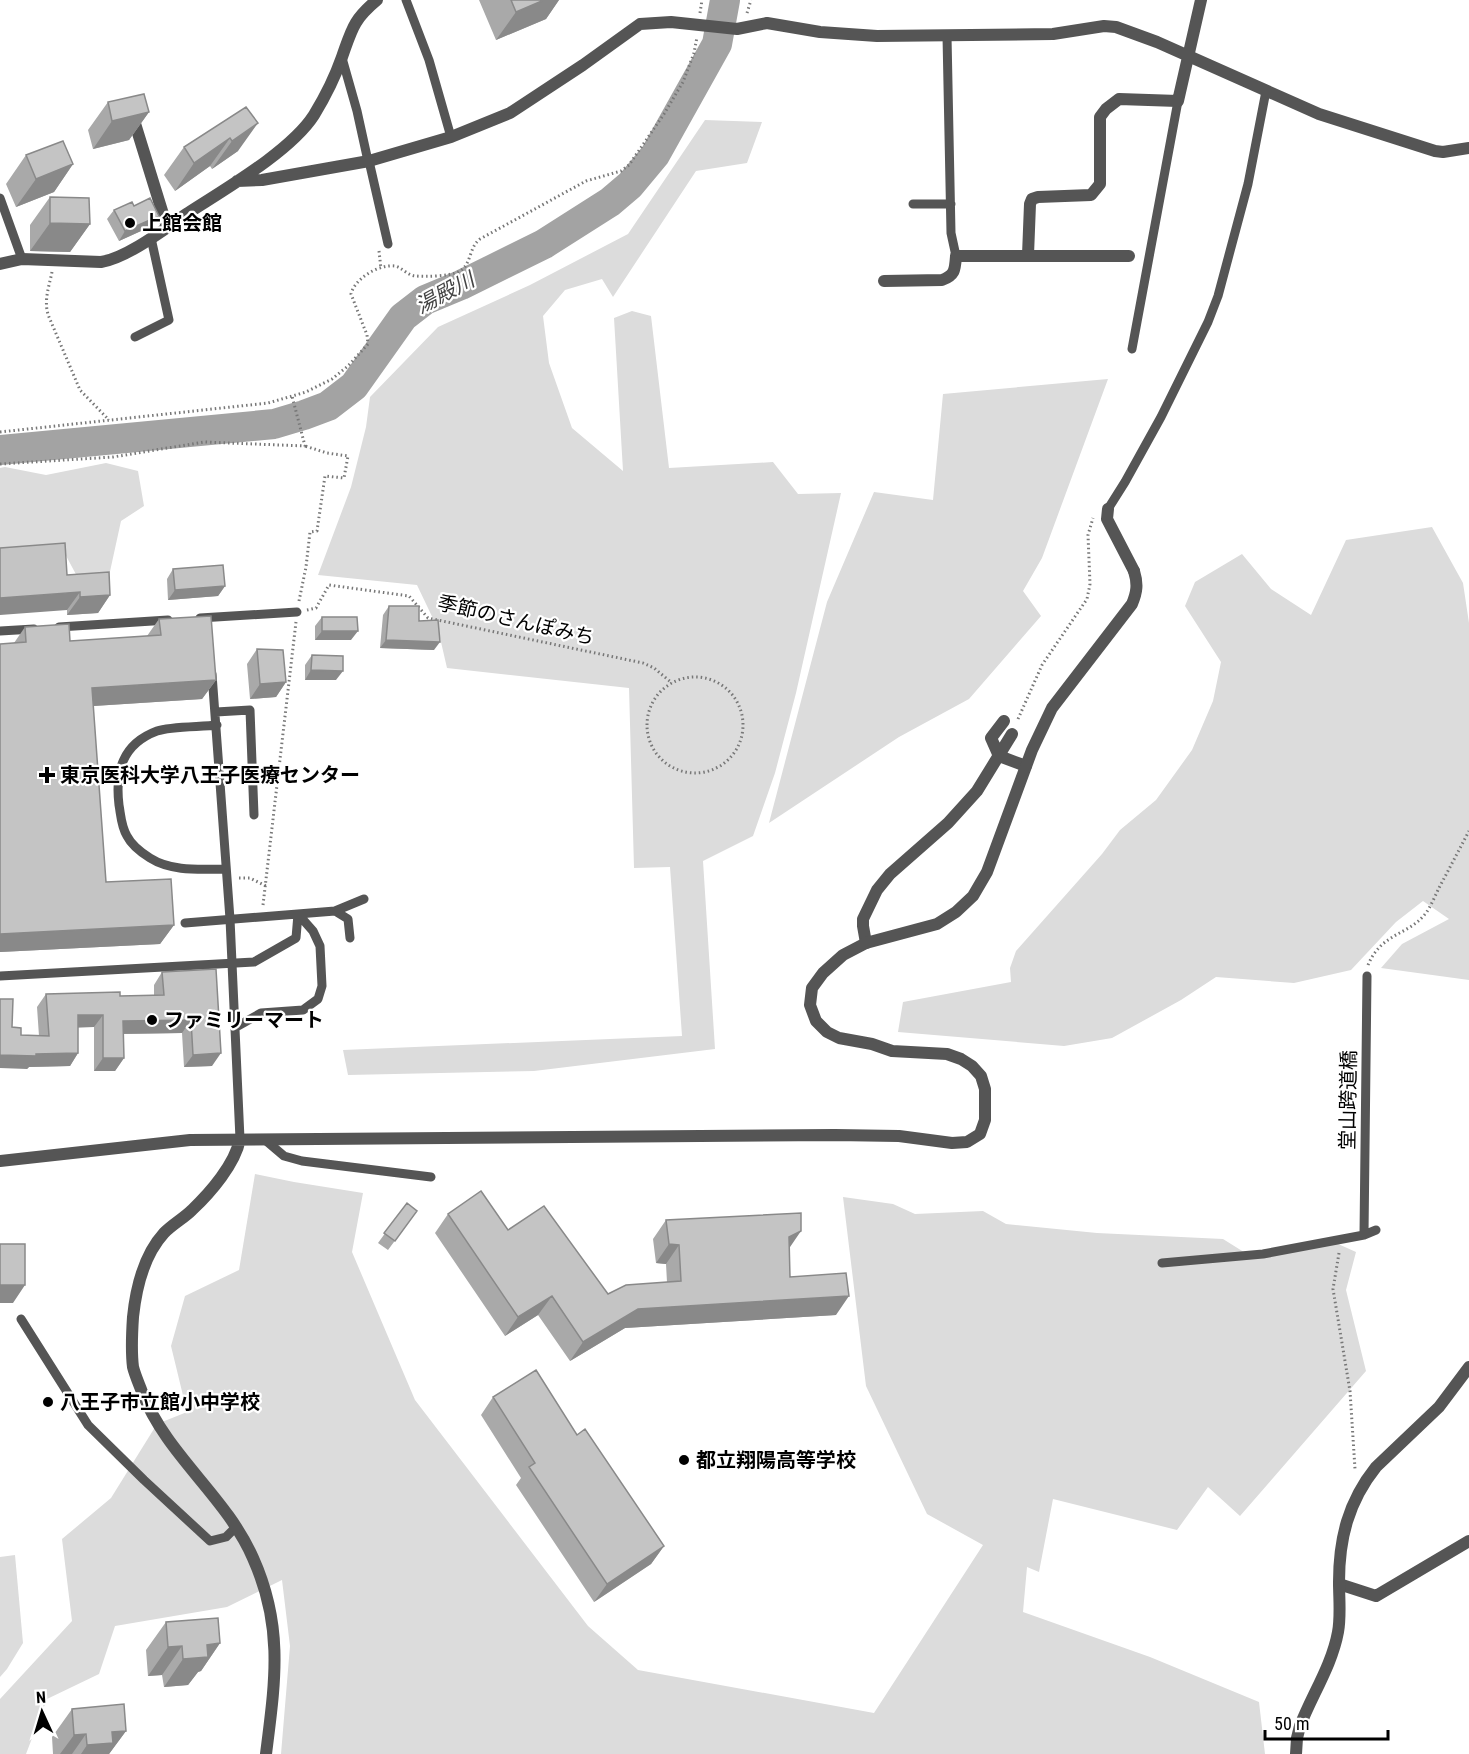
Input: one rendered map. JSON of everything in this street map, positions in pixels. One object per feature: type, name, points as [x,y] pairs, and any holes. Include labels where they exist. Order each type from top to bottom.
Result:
[{"type":"street","points":[[0,264],[22,260],[111,261],[151,238],[263,164],[306,127],[329,87],[356,21],[377,0]]},
{"type":"street","points":[[1028,255],[1032,199],[1091,195],[1100,184],[1099,125],[1100,117],[1106,109],[1119,99],[1178,100],[1201,0]]},
{"type":"street","points":[[237,181],[262,180],[369,161],[451,137],[510,113],[640,24],[671,22],[737,29],[767,23],[820,32],[877,36],[1053,34],[1104,26],[1126,30],[1319,114],[1436,151],[1469,148]]},
{"type":"street","points":[[148,111],[134,117],[167,227]]},
{"type":"street","points":[[884,281],[942,280],[955,271],[956,256],[1130,256]]},
{"type":"street","points":[[0,1161],[190,1140],[240,1139],[835,1134],[899,1136],[952,1143],[967,1142],[980,1134],[985,1120],[986,1107],[985,1089],[981,1076],[972,1066],[962,1059],[947,1054],[892,1051],[872,1044],[839,1038],[827,1032],[816,1022],[810,1005],[812,988],[823,973],[843,955],[866,943],[937,924],[956,912],[973,896],[987,872],[1026,766],[1052,708],[1131,604],[1137,588],[1134,571],[1107,519],[1108,509]]},
{"type":"street","points":[[1004,721],[991,738],[999,756],[1026,766]]},
{"type":"street","points":[[866,943],[863,919],[877,890],[890,874],[948,822],[977,791],[1012,734]]},
{"type":"street","points":[[240,1139],[235,1157],[229,1167],[194,1209],[164,1233],[147,1260],[137,1289],[133,1317],[133,1368],[150,1411],[175,1450],[236,1527],[262,1580],[274,1632],[276,1670],[266,1754]]},
{"type":"street","points":[[1296,1754],[1300,1726],[1335,1645],[1339,1620],[1339,1558],[1350,1509],[1361,1489],[1384,1458],[1447,1398],[1469,1367]]},
{"type":"street","points":[[1339,1584],[1376,1596],[1469,1541]]},
{"type":"lane","points":[[406,0],[429,60],[451,137]]},
{"type":"lane","points":[[948,36],[951,233],[956,256]]},
{"type":"lane","points":[[342,58],[357,111],[388,244]]},
{"type":"lane","points":[[1108,509],[1161,417],[1208,322],[1218,296],[1248,184],[1266,91]]},
{"type":"lane","points":[[1132,349],[1178,100]]},
{"type":"lane","points":[[0,198],[22,260]]},
{"type":"lane","points":[[913,204],[951,204]]},
{"type":"lane","points":[[135,337],[169,320],[151,238]]},
{"type":"lane","points":[[195,619],[297,612]]},
{"type":"lane","points":[[206,618],[207,630]]},
{"type":"lane","points":[[0,631],[183,620]]},
{"type":"lane","points":[[211,665],[230,919],[240,1139]]},
{"type":"lane","points":[[216,712],[250,710],[254,815]]},
{"type":"lane","points":[[217,725],[158,731],[139,742],[128,751],[119,767],[117,788],[122,825],[128,839],[151,859],[174,868],[226,869]]},
{"type":"lane","points":[[185,923],[335,911],[363,899]]},
{"type":"lane","points":[[335,911],[348,919],[350,938]]},
{"type":"lane","points":[[0,976],[254,962],[296,938],[298,914]]},
{"type":"lane","points":[[236,1027],[261,1013],[303,1010],[318,999],[322,986],[320,946],[313,931],[298,914]]},
{"type":"lane","name":"堂山跨道橋","points":[[1364,1230],[1367,976]]},
{"type":"lane","points":[[264,1139],[284,1156],[302,1161],[431,1177]]},
{"type":"lane","points":[[1162,1263],[1263,1254],[1341,1240],[1364,1230],[1376,1230]]},
{"type":"lane","points":[[21,1319],[88,1425],[144,1480],[210,1541],[226,1537],[236,1527]]},
{"type":"path","points":[[0,432],[255,405],[293,398],[332,379],[368,344],[367,335],[351,294],[365,274],[395,266],[416,276],[459,272],[466,267],[473,245],[480,239],[586,181],[625,169],[664,114],[683,82],[704,26],[702,0]]},
{"type":"path","points":[[53,261],[47,292],[47,312],[80,390],[106,415],[109,421]]},
{"type":"path","points":[[293,398],[305,446]]},
{"type":"path","points":[[0,464],[113,457],[204,442],[305,446],[327,453],[348,456],[344,478],[325,476],[317,531],[310,532],[297,612],[262,916]]},
{"type":"path","points":[[1012,734],[1042,665],[1087,599],[1090,584],[1089,528],[1092,520],[1108,509]]},
{"type":"path","name":"季節のさんぽみち","points":[[297,612],[316,608],[328,585],[409,596],[428,618],[643,663],[654,668],[672,682]]},
{"type":"path","points":[[688,677],[705,678],[721,684],[733,696],[742,713],[743,730],[738,746],[729,759],[717,768],[701,773],[684,772],[669,766],[656,755],[648,740],[646,723],[650,707],[659,693],[672,682],[688,677]]},
{"type":"path","points":[[1367,976],[1368,965],[1377,951],[1391,937],[1419,920],[1426,912],[1469,831]]},
{"type":"path","points":[[235,878],[250,878],[266,886]]},
{"type":"path","points":[[1341,1240],[1334,1274],[1334,1289],[1350,1390],[1356,1474],[1361,1489]]},
{"type":"shaded area","points":[[705,120],[762,122],[747,163],[696,171],[613,297],[602,279],[565,290],[543,316],[549,363],[572,428],[623,471],[614,318],[632,311],[651,316],[669,468],[773,462],[798,494],[841,493],[796,693],[775,773],[753,836],[703,861],[715,1049],[534,1071],[348,1075],[343,1050],[682,1036],[670,867],[634,868],[629,688],[447,668],[438,629],[417,585],[318,575],[351,487],[366,427],[370,397],[438,327],[530,285],[628,234]]},
{"type":"shaded area","points":[[1108,379],[1042,558],[1023,591],[1041,616],[969,699],[899,737],[769,823],[827,602],[874,492],[933,500],[943,394]]},
{"type":"shaded area","points":[[106,463],[138,471],[144,506],[121,521],[109,576],[79,580],[64,552],[0,560],[0,468],[46,475]]},
{"type":"shaded area","points":[[1432,527],[1463,583],[1469,623],[1469,980],[1381,968],[1402,944],[1449,919],[1423,901],[1396,922],[1351,970],[1294,983],[1216,977],[1181,1000],[1112,1038],[1064,1046],[898,1032],[903,1002],[1011,982],[1010,968],[1016,951],[1102,854],[1120,830],[1156,800],[1192,750],[1213,701],[1221,662],[1185,606],[1195,582],[1242,554],[1271,589],[1311,615],[1346,540]]},
{"type":"shaded area","points":[[255,1174],[363,1193],[352,1252],[415,1400],[588,1626],[638,1670],[874,1713],[983,1545],[927,1514],[866,1386],[843,1197],[893,1204],[915,1214],[983,1211],[1006,1224],[1097,1233],[1223,1239],[1247,1254],[1327,1239],[1356,1252],[1346,1290],[1366,1371],[1240,1516],[1208,1487],[1177,1530],[1053,1499],[1039,1572],[1027,1567],[1023,1612],[1150,1657],[1259,1702],[1265,1754],[281,1754],[290,1646],[282,1580],[227,1607],[115,1626],[99,1674],[47,1699],[26,1754],[0,1754],[0,1699],[72,1621],[62,1539],[111,1498],[157,1424],[187,1412],[171,1346],[185,1296],[239,1270]]},
{"type":"shaded area","points":[[15,1555],[23,1643],[0,1677],[0,1557]]},
{"type":"building","points":[[511,0],[544,0],[516,12]]},
{"type":"building","points":[[144,94],[149,112],[112,121],[108,102]]},
{"type":"building","points":[[246,107],[258,123],[232,141],[230,138],[194,163],[184,147]]},
{"type":"building","points":[[63,141],[73,164],[36,179],[26,155]]},
{"type":"building","points":[[50,197],[89,198],[90,224],[50,223]]},
{"type":"building","points":[[150,198],[159,216],[125,231],[114,210],[132,202],[134,206]]},
{"type":"building","points":[[65,543],[67,575],[109,572],[110,595],[80,597],[80,592],[0,598],[0,548]]},
{"type":"building","points":[[223,565],[225,586],[175,590],[173,569]]},
{"type":"building","points":[[389,606],[419,606],[419,621],[438,620],[440,642],[386,640]]},
{"type":"building","points":[[211,616],[216,680],[92,688],[106,882],[171,879],[174,925],[0,934],[0,644],[26,642],[25,627],[69,624],[70,641],[161,635],[159,619]]},
{"type":"building","points":[[322,617],[357,617],[358,631],[322,631]]},
{"type":"building","points":[[257,649],[283,650],[286,682],[260,684]]},
{"type":"building","points":[[312,655],[343,656],[343,671],[311,670]]},
{"type":"building","points":[[216,969],[221,1053],[193,1055],[191,1020],[123,1021],[124,1058],[103,1058],[103,1015],[78,1015],[78,1053],[36,1054],[36,1056],[0,1055],[0,999],[13,999],[12,1027],[21,1028],[21,1035],[49,1036],[46,994],[120,992],[120,996],[164,995],[162,972]]},
{"type":"building","points":[[481,1191],[508,1230],[544,1206],[608,1294],[626,1285],[681,1281],[679,1245],[669,1244],[666,1220],[801,1213],[801,1231],[789,1237],[790,1277],[846,1273],[849,1296],[638,1309],[583,1342],[552,1296],[518,1317],[448,1214]]},
{"type":"building","points":[[407,1203],[417,1211],[395,1241],[384,1233]]},
{"type":"building","points":[[0,1244],[25,1244],[25,1285],[0,1285]]},
{"type":"building","points":[[536,1370],[577,1435],[585,1429],[664,1546],[607,1584],[529,1467],[535,1463],[493,1397]]},
{"type":"building","points":[[218,1618],[220,1643],[207,1645],[208,1657],[183,1659],[182,1646],[168,1647],[166,1622]]},
{"type":"building","points":[[124,1704],[126,1731],[112,1732],[113,1743],[87,1745],[86,1734],[74,1735],[72,1709]]},
{"type":"waterway","name":"湯殿川","points":[[0,450],[274,424],[328,406],[354,386],[403,317],[425,300],[544,244],[610,202],[630,185],[655,155],[717,44],[725,0]]},
{"type":"place","name":"上館会館","points":[[130,223]]},
{"type":"place","name":"東京医科大学八王子医療センター","points":[[47,775]]},
{"type":"place","name":"ファミリーマート","points":[[152,1020]]},
{"type":"place","name":"八王子市立館小中学校","points":[[48,1402]]},
{"type":"place","name":"都立翔陽高等学校","points":[[684,1460]]}]
